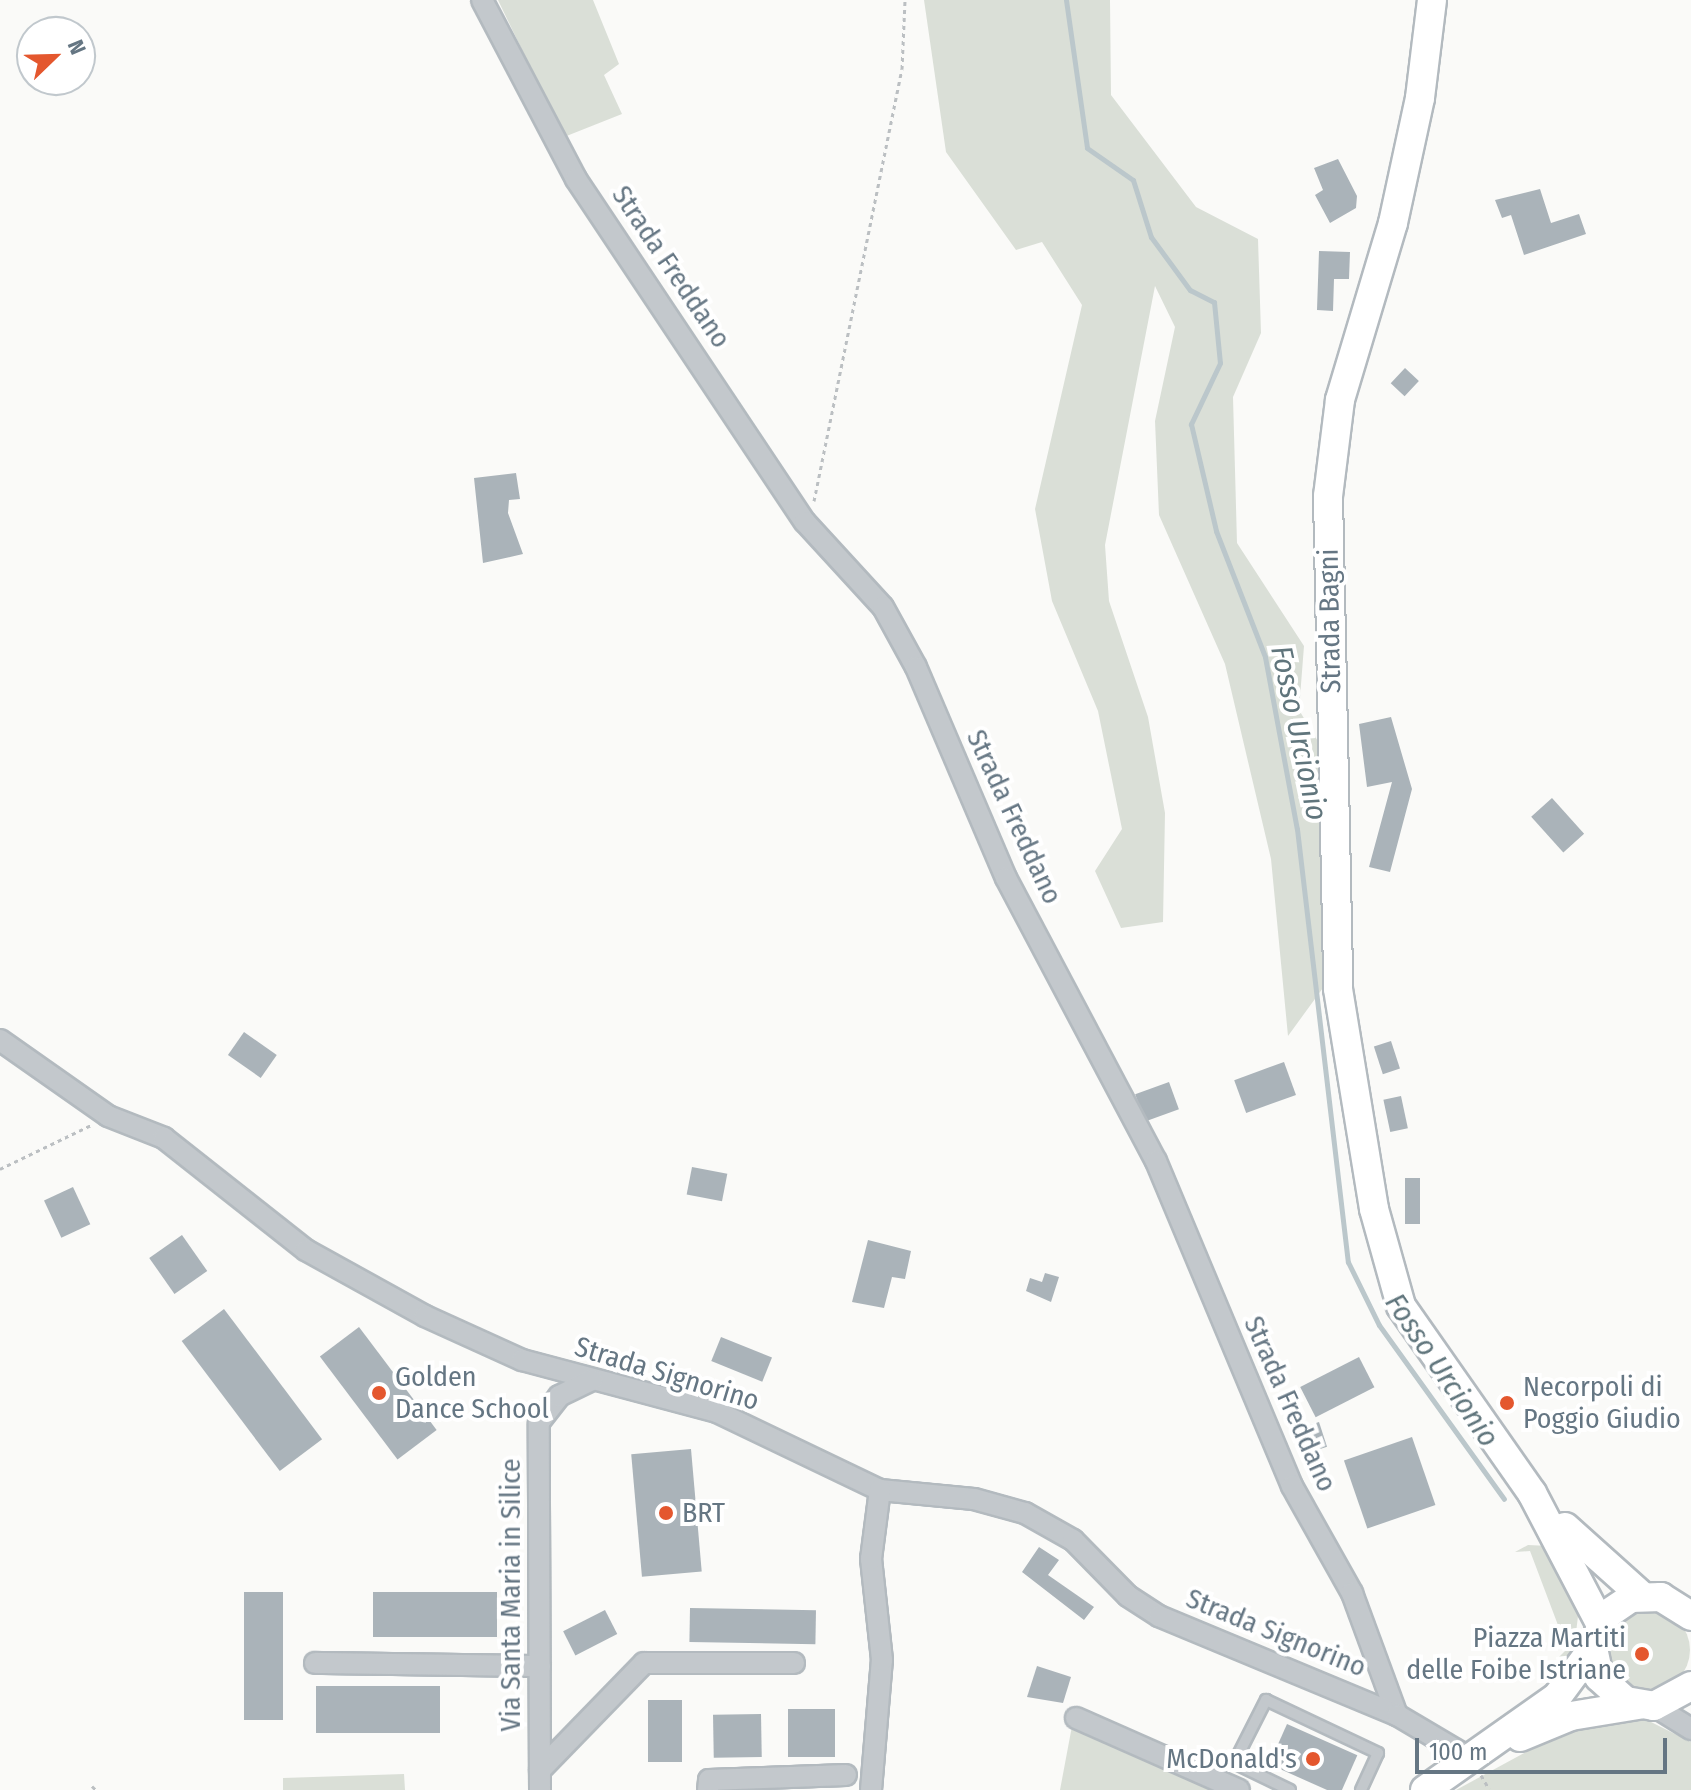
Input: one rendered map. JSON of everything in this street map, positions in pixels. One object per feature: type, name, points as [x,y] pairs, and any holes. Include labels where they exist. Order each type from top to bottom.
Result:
[{"type":"street","name":"Strada Freddano","points":[[482,0],[576,179],[805,522],[883,607],[916,667],[1006,878],[1156,1161],[1292,1486],[1352,1593],[1397,1715]]},
{"type":"street","name":"Strada Bagni","points":[[1432,0],[1420,98],[1393,223],[1340,400],[1329,484],[1338,989],[1374,1209],[1401,1306],[1532,1493],[1597,1635],[1605,1685],[1646,1706]]},
{"type":"street","name":"Strada Signorino","points":[[0,1040],[108,1116],[164,1138],[306,1250],[425,1316],[522,1360],[717,1412],[880,1490],[974,1499],[1025,1513],[1073,1540],[1128,1596],[1159,1616],[1397,1715],[1477,1768]]},
{"type":"street","name":"Via Santa Maria in Silice","points":[[540,1780],[539,1422],[559,1396],[592,1380]]},
{"type":"street","points":[[871,1790],[882,1660],[871,1559],[880,1490]]},
{"type":"street","name":"Strada Bagni","points":[[1532,1493],[1642,1596]]},
{"type":"street","points":[[1477,1768],[1557,1697],[1620,1603],[1642,1596],[1685,1605]]},
{"type":"street","points":[[315,1663],[540,1666]]},
{"type":"street","points":[[540,1780],[644,1663],[794,1663]]},
{"type":"street","points":[[1425,1790],[1477,1768],[1571,1716],[1646,1706],[1691,1686]]},
{"type":"street","points":[[1646,1706],[1691,1729]]},
{"type":"street","points":[[1076,1718],[1239,1790]]},
{"type":"street","points":[[708,1790],[709,1780],[846,1775]]},
{"type":"lane","points":[[1290,1790],[1234,1763],[1266,1700],[1378,1753],[1361,1790]]},
{"type":"path","points":[[805,522],[902,69],[905,0]]},
{"type":"path","points":[[0,1169],[108,1116]]},
{"type":"path","points":[[1477,1768],[1489,1789]]},
{"type":"shaded area","points":[[498,0],[593,0],[619,64],[604,75],[622,114],[564,137]]},
{"type":"shaded area","points":[[924,0],[1110,0],[1111,95],[1196,207],[1258,239],[1261,333],[1233,397],[1237,543],[1304,646],[1299,710],[1319,743],[1328,981],[1288,1036],[1271,859],[1225,664],[1159,515],[1155,421],[1175,327],[1155,286],[1105,545],[1109,601],[1148,717],[1165,813],[1163,922],[1121,928],[1095,871],[1122,829],[1098,711],[1052,601],[1035,509],[1082,305],[1042,242],[1016,250],[946,152]]},
{"type":"shaded area","points":[[1528,1545],[1549,1546],[1579,1608],[1574,1649],[1551,1682],[1544,1672],[1567,1649],[1530,1551],[1515,1552]]},
{"type":"shaded area","name":"Piazza Martiti delle Foibe Istriane","points":[[1649,1609],[1665,1612],[1678,1621],[1687,1634],[1690,1650],[1687,1666],[1678,1679],[1665,1688],[1649,1691],[1633,1688],[1620,1679],[1611,1666],[1608,1650],[1611,1634],[1620,1621],[1633,1612]]},
{"type":"shaded area","points":[[1641,1717],[1691,1742],[1691,1790],[1456,1790],[1574,1726]]},
{"type":"shaded area","points":[[1072,1726],[1219,1790],[1060,1790]]},
{"type":"shaded area","points":[[404,1774],[405,1790],[283,1790],[283,1778]]},
{"type":"building","points":[[1338,159],[1357,196],[1356,208],[1330,223],[1315,195],[1323,190],[1314,168]]},
{"type":"building","points":[[1540,189],[1551,223],[1579,214],[1586,234],[1524,255],[1511,215],[1502,218],[1495,200]]},
{"type":"building","points":[[1319,251],[1350,252],[1349,279],[1334,279],[1333,311],[1317,310]]},
{"type":"building","points":[[1405,368],[1419,381],[1405,396],[1391,383]]},
{"type":"building","points":[[516,473],[520,499],[509,500],[508,513],[523,554],[483,563],[474,478]]},
{"type":"building","points":[[1391,717],[1412,789],[1390,872],[1369,867],[1392,782],[1367,787],[1359,724]]},
{"type":"building","points":[[1552,798],[1584,834],[1563,852],[1531,817]]},
{"type":"building","points":[[244,1032],[277,1055],[261,1078],[228,1055]]},
{"type":"building","points":[[1391,1041],[1400,1069],[1383,1074],[1374,1047]]},
{"type":"building","points":[[1284,1062],[1296,1095],[1246,1113],[1234,1080]]},
{"type":"building","points":[[1169,1082],[1179,1109],[1145,1122],[1135,1094]]},
{"type":"building","points":[[1401,1096],[1408,1128],[1390,1132],[1383,1100]]},
{"type":"building","points":[[692,1167],[727,1174],[722,1201],[687,1194]]},
{"type":"building","points":[[1405,1178],[1420,1178],[1420,1224],[1405,1224]]},
{"type":"building","points":[[73,1187],[90,1224],[61,1238],[44,1201]]},
{"type":"building","points":[[182,1235],[207,1271],[174,1294],[149,1258]]},
{"type":"building","points":[[868,1240],[911,1251],[905,1279],[892,1277],[884,1308],[852,1302]]},
{"type":"building","points":[[1045,1273],[1059,1277],[1051,1302],[1026,1291],[1030,1278],[1042,1282]]},
{"type":"building","points":[[224,1309],[322,1439],[280,1471],[182,1341]]},
{"type":"building","name":"Golden Dance School","points":[[359,1327],[437,1430],[398,1460],[320,1356]]},
{"type":"building","points":[[721,1337],[772,1358],[762,1382],[711,1361]]},
{"type":"building","points":[[1359,1357],[1374,1387],[1316,1417],[1300,1387]]},
{"type":"building","points":[[1319,1422],[1327,1447],[1307,1453],[1299,1428]]},
{"type":"building","points":[[1412,1437],[1435,1505],[1367,1529],[1344,1460]]},
{"type":"building","name":"BRT","points":[[691,1449],[702,1572],[642,1577],[631,1454]]},
{"type":"building","points":[[1039,1547],[1059,1560],[1048,1575],[1094,1607],[1084,1620],[1022,1572]]},
{"type":"building","points":[[244,1592],[283,1592],[283,1720],[244,1720]]},
{"type":"building","points":[[373,1592],[497,1592],[497,1637],[373,1637]]},
{"type":"building","points":[[690,1608],[816,1610],[815,1644],[689,1642]]},
{"type":"building","points":[[605,1610],[617,1634],[575,1655],[563,1631]]},
{"type":"building","points":[[1037,1666],[1071,1677],[1063,1703],[1027,1697]]},
{"type":"building","points":[[316,1686],[440,1686],[440,1733],[316,1733]]},
{"type":"building","points":[[648,1700],[682,1700],[682,1762],[648,1762]]},
{"type":"building","points":[[788,1709],[835,1709],[835,1757],[788,1757]]},
{"type":"building","points":[[761,1714],[762,1757],[714,1758],[713,1715]]},
{"type":"building","name":"McDonald's","points":[[1287,1724],[1357,1755],[1342,1790],[1327,1790],[1269,1764]]},
{"type":"waterway","name":"Fosso Urcionio","points":[[1066,0],[1087,148],[1133,180],[1151,237],[1190,290],[1214,302],[1220,363],[1191,424],[1216,531],[1265,657],[1297,829],[1348,1262],[1379,1325],[1504,1499]]},
{"type":"place","name":"Golden Dance School","points":[[379,1393]]},
{"type":"place","name":"Necorpoli di Poggio Giudio","points":[[1507,1403]]},
{"type":"place","name":"BRT","points":[[666,1513]]},
{"type":"place","name":"Piazza Martiti delle Foibe Istriane","points":[[1642,1654]]},
{"type":"place","name":"McDonald's","points":[[1313,1759]]}]
